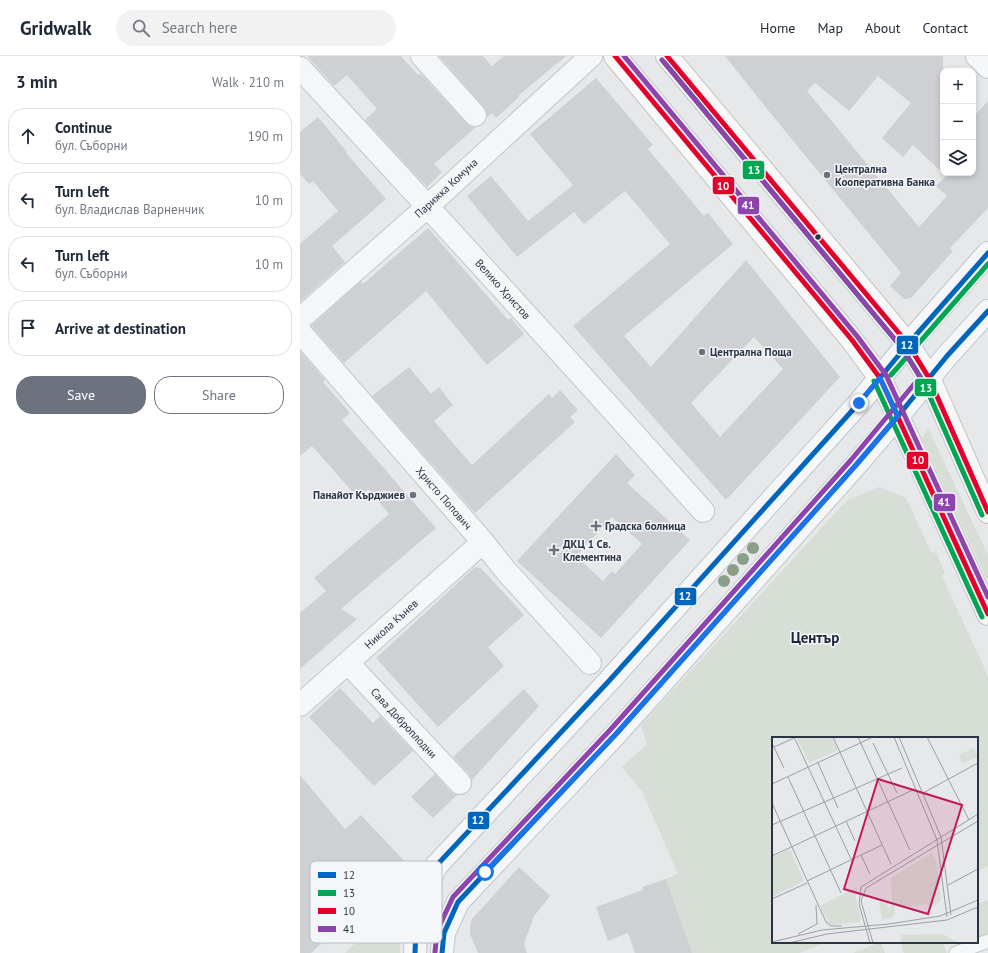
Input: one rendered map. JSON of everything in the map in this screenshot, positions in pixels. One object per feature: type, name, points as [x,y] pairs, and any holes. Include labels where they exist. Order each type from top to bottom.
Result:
[{"type":"main road","points":[[615,56],[852,340],[880,378],[988,614]]},
{"type":"main road","points":[[670,57],[908,344],[929,378],[988,512]]},
{"type":"street","points":[[422,56],[476,115]]},
{"type":"street","name":"Парижка Комуна","points":[[300,319],[428,206],[591,56]]},
{"type":"street","points":[[977,56],[988,67]]},
{"type":"street","name":"Велико Христов","points":[[300,68],[428,206],[703,511]]},
{"type":"street","points":[[441,861],[608,682],[859,403],[908,344],[988,253]]},
{"type":"street","points":[[442,953],[444,933],[458,902],[616,734],[856,465],[947,356],[988,311]]},
{"type":"street","name":"Христо Попович","points":[[300,332],[506,571],[590,663]]},
{"type":"street","name":"Никола Кънев","points":[[300,706],[482,542]]},
{"type":"street","name":"Сава Доброплодни","points":[[348,663],[460,783]]},
{"type":"street","points":[[415,943],[415,953]]},
{"type":"lane","points":[[956,953],[988,940]]},
{"type":"shaded area","points":[[928,428],[988,555],[988,582],[922,438]]},
{"type":"shaded area","points":[[879,487],[906,498],[931,552],[936,553],[945,573],[942,576],[988,676],[988,866],[978,871],[978,737],[772,737],[772,943],[824,943],[799,953],[692,953],[666,879],[678,874],[642,791],[622,767],[647,744],[641,725],[847,500]]},
{"type":"shaded area","points":[[988,900],[988,938],[978,942],[978,904]]},
{"type":"shaded area","points":[[355,943],[400,943],[400,953],[345,953]]},
{"type":"shaded area","points":[[881,943],[885,953],[853,953]]},
{"type":"shaded area","points":[[900,943],[942,943],[947,953],[904,953]]},
{"type":"shaded area","points":[[964,943],[974,943],[966,946]]},
{"type":"building","points":[[307,56],[401,56],[418,75],[420,73],[466,123],[471,127],[476,127],[434,164],[442,172],[427,187],[365,120],[377,109],[347,75],[334,86]]},
{"type":"building","points":[[439,56],[483,56],[492,66],[504,56],[566,56],[518,96],[519,97],[496,118],[492,113],[487,117],[487,112],[484,107]]},
{"type":"building","points":[[725,56],[943,56],[943,68],[940,68],[940,170],[913,145],[903,157],[882,138],[911,103],[878,76],[849,111],[815,83],[807,91],[919,227],[947,196],[936,186],[946,176],[976,176],[976,114],[988,101],[988,208],[950,248],[953,251],[911,298],[904,299],[890,286],[901,273]]},
{"type":"building","name":"Централна Поща","points":[[596,78],[653,145],[648,149],[704,216],[708,213],[733,244],[624,336],[651,367],[746,260],[840,377],[726,500],[573,326],[670,244],[625,191],[584,224],[574,212],[517,257],[467,196],[491,176],[528,221],[573,185],[530,134]],"holes":[[[754,337],[783,369],[720,437],[691,403]]]},
{"type":"building","points":[[318,117],[347,152],[346,153],[386,199],[332,246],[345,262],[300,302],[300,244],[338,211],[313,181],[309,184],[300,174],[300,132]]},
{"type":"building","points":[[428,228],[508,320],[511,318],[524,334],[487,365],[426,291],[344,363],[311,326],[361,281],[363,284]]},
{"type":"building","points":[[300,351],[325,380],[323,382],[350,413],[342,420],[436,528],[341,609],[357,619],[300,669],[300,613],[326,591],[314,578],[389,514],[368,489],[358,498],[312,446],[300,456]]},
{"type":"building","points":[[409,367],[431,394],[439,387],[453,405],[434,421],[472,465],[549,394],[552,398],[560,390],[578,410],[570,417],[575,422],[475,513],[372,396]]},
{"type":"building","name":"ДКЦ 1 Св. Клементина","points":[[616,454],[635,475],[627,483],[690,540],[601,638],[517,561]],"holes":[[[612,517],[642,544],[615,574],[612,571],[603,581],[576,556]]]},
{"type":"building","points":[[475,567],[481,568],[524,615],[488,647],[504,666],[438,727],[376,658]]},
{"type":"building","points":[[340,688],[373,723],[380,716],[413,751],[374,786],[309,717]]},
{"type":"building","points":[[524,689],[539,706],[472,780],[469,774],[453,757]]},
{"type":"building","points":[[435,774],[451,792],[457,795],[433,818],[411,797]]},
{"type":"building","points":[[300,775],[345,829],[361,815],[404,861],[310,861],[310,943],[322,943],[311,953],[300,953]]},
{"type":"building","points":[[519,867],[550,896],[534,916],[524,944],[527,953],[478,953],[470,934],[472,919]]},
{"type":"building","points":[[666,879],[692,953],[635,953],[628,933],[608,941],[596,907],[643,890],[642,887]]},
{"type":"transit line","name":"10","points":[[615,56],[852,340],[880,378],[988,614]]},
{"type":"transit line","name":"41","points":[[624,56],[857,336],[886,375],[988,597]]},
{"type":"transit line","name":"10","points":[[667,56],[908,344],[929,378],[988,512]]},
{"type":"transit line","name":"41","points":[[442,920],[453,897],[611,729],[851,460],[920,377],[902,348],[662,60]]},
{"type":"transit line","name":"13","points":[[665,63],[902,348],[923,381],[982,515]]},
{"type":"transit line","name":"12","points":[[441,861],[608,682],[859,403],[908,344],[988,253]]},
{"type":"transit line","name":"13","points":[[891,375],[988,264]]},
{"type":"transit line","name":"12","points":[[442,953],[444,933],[458,902],[616,734],[856,465],[947,356],[988,311]]},
{"type":"transit line","name":"13","points":[[874,381],[982,617]]},
{"type":"transit line","name":"12","points":[[415,943],[415,953]]},
{"type":"transit line","name":"41","points":[[435,952],[436,943]]},
{"type":"place","name":"Централна Кооперативна Банка","points":[[827,175]]},
{"type":"place","name":"Централна Поща","points":[[702,352]]},
{"type":"place","name":"Панайот Кърджиев","points":[[413,495]]},
{"type":"place","name":"Градска болница","points":[[596,526]]},
{"type":"place","name":"ДКЦ 1 Св. Клементина","points":[[554,550]]},
{"type":"district","name":"Център","points":[[815,637]]},
{"type":"route","points":[[485,872],[616,734],[898,416],[880,378],[859,403]]}]
